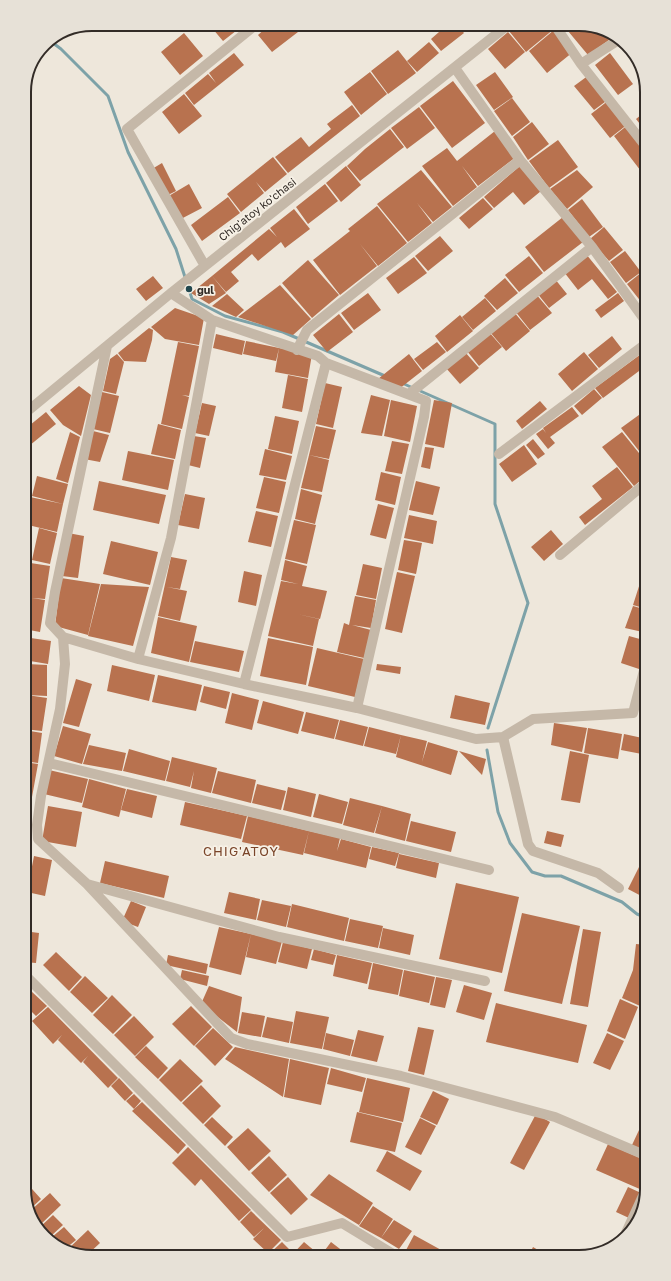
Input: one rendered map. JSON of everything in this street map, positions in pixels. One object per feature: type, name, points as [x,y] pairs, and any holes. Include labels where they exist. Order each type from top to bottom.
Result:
[{"type":"street","points":[[204,266],[127,129],[248,31]]},
{"type":"street","name":"Chig'atoy ko'chasi","points":[[31,408],[204,266],[455,68],[494,31]]},
{"type":"street","points":[[559,31],[581,64],[640,139]]},
{"type":"street","points":[[581,64],[615,43]]},
{"type":"street","points":[[455,68],[520,160],[592,247],[640,313]]},
{"type":"street","points":[[298,346],[307,330],[520,160]]},
{"type":"street","points":[[408,394],[592,247]]},
{"type":"street","points":[[171,293],[212,320],[298,346],[318,356],[326,363],[426,401],[424,417],[357,708]]},
{"type":"street","points":[[138,659],[171,538],[212,320]]},
{"type":"street","points":[[107,346],[55,592],[50,623],[63,637],[138,659],[244,684],[357,708],[476,740],[503,736],[533,719],[633,713],[640,686]]},
{"type":"street","points":[[499,454],[640,348]]},
{"type":"street","points":[[244,684],[326,363]]},
{"type":"street","points":[[560,555],[640,488]]},
{"type":"street","points":[[63,637],[65,664],[60,708],[37,825],[38,839],[87,884],[231,1038],[247,1044],[401,1076],[555,1117],[640,1153]]},
{"type":"street","points":[[503,736],[528,844],[533,851],[598,873],[619,888]]},
{"type":"street","points":[[49,763],[488,870]]},
{"type":"street","points":[[87,884],[279,937],[485,981]]},
{"type":"street","points":[[31,981],[287,1237],[342,1223],[386,1250]]},
{"type":"building","points":[[215,31],[236,31],[223,41]]},
{"type":"building","points":[[262,31],[298,32],[272,52],[258,35]]},
{"type":"building","points":[[440,31],[462,31],[464,33],[441,51],[431,39]]},
{"type":"building","points":[[509,31],[552,31],[526,52]]},
{"type":"building","points":[[553,31],[555,31],[573,52],[547,73],[529,51]]},
{"type":"building","points":[[568,31],[591,32],[610,39],[588,55]]},
{"type":"building","points":[[508,32],[525,52],[505,69],[488,49]]},
{"type":"building","points":[[184,33],[203,56],[180,75],[161,52]]},
{"type":"building","points":[[429,42],[439,53],[417,72],[407,61]]},
{"type":"building","points":[[398,50],[416,73],[388,94],[371,71]]},
{"type":"building","points":[[234,53],[244,65],[194,105],[185,93],[208,74],[216,83],[209,73]]},
{"type":"building","points":[[610,53],[633,84],[618,95],[595,65]]},
{"type":"building","points":[[370,72],[387,94],[361,115],[344,92]]},
{"type":"building","points":[[495,72],[513,97],[494,110],[476,85]]},
{"type":"building","points":[[589,75],[609,99],[594,110],[574,86]]},
{"type":"building","points":[[453,81],[485,123],[452,148],[420,106]]},
{"type":"building","points":[[184,94],[202,116],[179,134],[162,112]]},
{"type":"building","points":[[512,98],[530,122],[512,136],[494,111]]},
{"type":"building","points":[[609,100],[628,124],[610,138],[591,114]]},
{"type":"building","points":[[352,105],[360,116],[288,173],[275,157],[301,137],[309,147],[331,129],[327,124]]},
{"type":"building","points":[[419,107],[435,128],[407,149],[391,128]]},
{"type":"building","points":[[640,116],[640,124],[636,119]]},
{"type":"building","points":[[532,122],[549,144],[528,160],[513,137]]},
{"type":"building","points":[[629,124],[640,140],[640,170],[614,136]]},
{"type":"building","points":[[390,129],[404,147],[360,181],[347,166]]},
{"type":"building","points":[[495,131],[516,157],[478,186],[462,166],[477,187],[453,206],[422,166],[447,148],[457,161]]},
{"type":"building","points":[[558,140],[578,167],[549,188],[529,161]]},
{"type":"building","points":[[273,157],[287,174],[265,192],[256,182],[264,193],[241,212],[227,194]]},
{"type":"building","points":[[162,163],[176,191],[166,196],[152,169]]},
{"type":"building","points":[[346,166],[361,185],[341,202],[326,183]]},
{"type":"building","points":[[520,166],[541,191],[524,205],[513,192],[494,208],[484,197]]},
{"type":"building","points":[[421,170],[452,207],[433,222],[417,203],[432,223],[408,242],[377,204]]},
{"type":"building","points":[[577,170],[593,187],[567,209],[550,189]]},
{"type":"building","points":[[189,184],[202,208],[179,220],[167,197]]},
{"type":"building","points":[[325,184],[338,201],[308,224],[296,207]]},
{"type":"building","points":[[228,197],[240,213],[202,241],[191,225]]},
{"type":"building","points":[[483,198],[493,209],[469,229],[459,218]]},
{"type":"building","points":[[582,199],[603,227],[589,237],[568,210]]},
{"type":"building","points":[[377,206],[407,243],[378,266],[360,244],[377,266],[340,295],[313,260],[350,231],[348,229]]},
{"type":"building","points":[[294,209],[310,229],[285,248],[281,242],[258,261],[252,254],[231,272],[239,281],[226,292],[212,276],[269,229],[277,237],[270,228]]},
{"type":"building","points":[[563,217],[583,242],[544,272],[525,247]]},
{"type":"building","points":[[604,227],[623,250],[609,261],[590,239]]},
{"type":"building","points":[[440,236],[453,251],[428,271],[415,256]]},
{"type":"building","points":[[625,251],[640,273],[626,283],[610,262]]},
{"type":"building","points":[[586,254],[617,292],[608,299],[592,279],[578,290],[564,272]]},
{"type":"building","points":[[529,256],[543,273],[519,292],[505,275]]},
{"type":"building","points":[[414,257],[427,273],[398,294],[386,278]]},
{"type":"building","points":[[308,260],[339,295],[312,318],[282,283]]},
{"type":"building","points":[[640,274],[640,300],[627,284]]},
{"type":"building","points":[[153,276],[163,288],[146,301],[136,289]]},
{"type":"building","points":[[212,276],[226,293],[209,304],[191,293]]},
{"type":"building","points":[[505,278],[518,293],[497,310],[484,296]]},
{"type":"building","points":[[555,279],[567,294],[549,308],[537,293]]},
{"type":"building","points":[[280,285],[311,319],[293,335],[238,317]]},
{"type":"building","points":[[368,293],[381,310],[354,330],[341,313]]},
{"type":"building","points":[[618,293],[624,301],[601,318],[595,310]]},
{"type":"building","points":[[227,294],[244,310],[236,317],[212,306]]},
{"type":"building","points":[[536,294],[552,313],[530,330],[515,311]]},
{"type":"building","points":[[485,298],[496,311],[473,330],[462,317]]},
{"type":"building","points":[[175,308],[204,318],[199,345],[165,339],[151,327]]},
{"type":"building","points":[[514,312],[530,331],[506,351],[490,332]]},
{"type":"building","points":[[339,314],[353,332],[327,352],[313,335]]},
{"type":"building","points":[[460,315],[473,331],[447,352],[435,336]]},
{"type":"building","points":[[149,328],[153,330],[146,362],[124,361],[118,353]]},
{"type":"building","points":[[489,332],[502,347],[479,366],[467,351]]},
{"type":"building","points":[[216,334],[245,341],[242,355],[213,348]]},
{"type":"building","points":[[612,336],[622,349],[599,368],[588,355]]},
{"type":"building","points":[[246,341],[279,348],[276,361],[243,354]]},
{"type":"building","points":[[178,342],[199,346],[189,396],[182,395],[189,397],[182,429],[161,424]]},
{"type":"building","points":[[437,342],[446,352],[423,370],[414,359]]},
{"type":"building","points":[[279,348],[312,354],[308,378],[275,372]]},
{"type":"building","points":[[465,352],[479,368],[460,384],[446,368]]},
{"type":"building","points":[[584,352],[598,369],[572,391],[558,374]]},
{"type":"building","points":[[117,354],[124,362],[116,394],[103,391],[110,359]]},
{"type":"building","points":[[409,354],[422,371],[399,389],[378,379]]},
{"type":"building","points":[[640,355],[640,370],[603,398],[595,388]]},
{"type":"building","points":[[288,375],[308,379],[302,412],[282,408]]},
{"type":"building","points":[[325,383],[342,387],[333,428],[316,424]]},
{"type":"building","points":[[79,386],[91,395],[81,436],[63,425],[50,410]]},
{"type":"building","points":[[594,389],[602,398],[582,415],[574,406]]},
{"type":"building","points":[[102,392],[119,396],[110,433],[93,429]]},
{"type":"building","points":[[371,395],[390,400],[382,436],[361,433]]},
{"type":"building","points":[[391,400],[417,406],[410,442],[384,436]]},
{"type":"building","points":[[434,400],[452,403],[444,448],[425,444]]},
{"type":"building","points":[[540,401],[547,409],[522,429],[516,421]]},
{"type":"building","points":[[202,403],[216,406],[209,436],[195,433]]},
{"type":"building","points":[[572,407],[579,416],[550,437],[555,443],[548,449],[536,434],[543,429],[546,433],[543,428]]},
{"type":"building","points":[[46,412],[56,424],[31,444],[31,424]]},
{"type":"building","points":[[640,414],[640,452],[621,428]]},
{"type":"building","points":[[275,416],[299,421],[292,454],[268,449]]},
{"type":"building","points":[[158,424],[181,430],[175,459],[151,454]]},
{"type":"building","points":[[316,426],[336,430],[329,459],[309,455]]},
{"type":"building","points":[[93,431],[109,435],[100,462],[84,459]]},
{"type":"building","points":[[70,432],[80,437],[68,483],[56,479]]},
{"type":"building","points":[[622,432],[640,454],[640,481],[634,486],[602,447]]},
{"type":"building","points":[[194,436],[206,438],[200,468],[188,465]]},
{"type":"building","points":[[533,439],[545,454],[538,459],[526,445]]},
{"type":"building","points":[[392,441],[409,444],[402,474],[385,471]]},
{"type":"building","points":[[524,445],[537,464],[512,482],[499,464]]},
{"type":"building","points":[[425,447],[434,448],[430,469],[421,467]]},
{"type":"building","points":[[265,449],[292,456],[286,480],[259,475]]},
{"type":"building","points":[[128,451],[174,460],[168,490],[122,480]]},
{"type":"building","points":[[309,455],[329,460],[322,492],[301,488]]},
{"type":"building","points":[[617,467],[633,487],[585,525],[579,517],[602,499],[592,486]]},
{"type":"building","points":[[381,472],[401,477],[395,505],[375,500]]},
{"type":"building","points":[[37,476],[68,484],[63,504],[32,496]]},
{"type":"building","points":[[264,477],[286,482],[279,513],[256,508]]},
{"type":"building","points":[[99,481],[166,495],[159,524],[93,510]]},
{"type":"building","points":[[416,481],[440,487],[433,515],[409,510]]},
{"type":"building","points":[[301,489],[322,495],[315,524],[295,519]]},
{"type":"building","points":[[185,494],[205,498],[199,529],[178,525]]},
{"type":"building","points":[[31,497],[63,504],[57,532],[31,526]]},
{"type":"building","points":[[378,504],[394,508],[386,539],[370,535]]},
{"type":"building","points":[[256,511],[278,516],[271,547],[248,542]]},
{"type":"building","points":[[409,515],[437,521],[433,544],[404,538]]},
{"type":"building","points":[[294,520],[316,525],[307,564],[285,559]]},
{"type":"building","points":[[39,528],[57,533],[50,564],[32,560]]},
{"type":"building","points":[[551,530],[563,544],[544,561],[531,547]]},
{"type":"building","points":[[68,533],[84,536],[78,578],[62,576]]},
{"type":"building","points":[[404,540],[422,543],[416,574],[398,570]]},
{"type":"building","points":[[111,541],[158,552],[150,585],[103,574]]},
{"type":"building","points":[[171,557],[187,560],[180,589],[167,587],[187,591],[180,621],[158,616]]},
{"type":"building","points":[[285,560],[307,566],[302,586],[327,591],[320,619],[297,614],[319,619],[313,646],[268,636],[281,581],[298,584],[281,580]]},
{"type":"building","points":[[31,563],[50,566],[45,599],[32,598],[45,600],[40,632],[31,630]]},
{"type":"building","points":[[363,564],[382,568],[376,599],[356,595]]},
{"type":"building","points":[[244,571],[262,575],[256,606],[238,602]]},
{"type":"building","points":[[397,572],[415,576],[402,633],[385,629]]},
{"type":"building","points":[[61,578],[100,584],[88,635],[55,626]]},
{"type":"building","points":[[640,583],[640,607],[633,605]]},
{"type":"building","points":[[101,584],[149,587],[133,646],[88,636]]},
{"type":"building","points":[[355,596],[376,600],[371,628],[352,625],[371,630],[364,658],[337,652],[344,623],[349,625]]},
{"type":"building","points":[[633,606],[640,608],[640,631],[625,628]]},
{"type":"building","points":[[158,617],[197,626],[189,662],[151,653]]},
{"type":"building","points":[[629,636],[640,639],[639,669],[621,663]]},
{"type":"building","points":[[31,638],[51,641],[48,664],[31,661]]},
{"type":"building","points":[[268,638],[313,647],[306,685],[260,676]]},
{"type":"building","points":[[195,641],[244,651],[239,672],[190,662]]},
{"type":"building","points":[[317,648],[364,659],[355,697],[308,686]]},
{"type":"building","points":[[31,664],[47,665],[47,696],[31,695]]},
{"type":"building","points":[[377,664],[401,667],[400,674],[376,670]]},
{"type":"building","points":[[112,665],[155,675],[149,701],[107,691]]},
{"type":"building","points":[[158,675],[202,685],[196,711],[152,702]]},
{"type":"building","points":[[76,679],[92,684],[79,727],[63,723]]},
{"type":"building","points":[[204,686],[230,692],[226,709],[200,702]]},
{"type":"building","points":[[232,693],[259,700],[252,730],[225,723]]},
{"type":"building","points":[[455,695],[490,703],[485,725],[450,718]]},
{"type":"building","points":[[31,696],[47,698],[42,731],[31,730]]},
{"type":"building","points":[[263,701],[304,712],[298,734],[257,723]]},
{"type":"building","points":[[306,712],[339,720],[334,739],[301,731]]},
{"type":"building","points":[[340,720],[368,727],[363,746],[335,739]]},
{"type":"building","points":[[554,723],[587,728],[582,752],[551,745]]},
{"type":"building","points":[[63,726],[91,734],[82,764],[54,756]]},
{"type":"building","points":[[369,727],[401,735],[396,754],[364,746]]},
{"type":"building","points":[[588,728],[622,734],[618,759],[584,753]]},
{"type":"building","points":[[31,731],[42,733],[38,763],[31,762]]},
{"type":"building","points":[[624,734],[640,737],[640,754],[621,750]]},
{"type":"building","points":[[401,735],[427,741],[422,762],[428,742],[458,751],[451,775],[396,757]]},
{"type":"building","points":[[89,745],[126,753],[122,771],[83,764]]},
{"type":"building","points":[[129,749],[170,761],[165,781],[123,771]]},
{"type":"building","points":[[459,751],[486,759],[482,775]]},
{"type":"building","points":[[570,751],[589,755],[580,803],[561,800]]},
{"type":"building","points":[[172,757],[217,768],[211,793],[191,788],[194,771],[190,787],[166,781]]},
{"type":"building","points":[[31,763],[38,764],[31,797]]},
{"type":"building","points":[[49,770],[88,779],[82,803],[44,794]]},
{"type":"building","points":[[218,771],[256,780],[251,803],[212,793]]},
{"type":"building","points":[[89,779],[126,789],[119,817],[82,807]]},
{"type":"building","points":[[257,784],[286,791],[281,810],[252,803]]},
{"type":"building","points":[[288,787],[316,794],[311,817],[283,810]]},
{"type":"building","points":[[127,789],[157,796],[152,818],[121,810]]},
{"type":"building","points":[[319,794],[348,802],[342,824],[313,817]]},
{"type":"building","points":[[350,798],[382,806],[374,833],[343,825]]},
{"type":"building","points":[[185,802],[247,816],[241,839],[180,825]]},
{"type":"building","points":[[48,806],[82,812],[76,847],[42,841]]},
{"type":"building","points":[[382,806],[411,814],[405,841],[375,833]]},
{"type":"building","points":[[248,816],[309,831],[303,855],[242,842]]},
{"type":"building","points":[[411,821],[456,832],[451,852],[406,841]]},
{"type":"building","points":[[309,831],[340,838],[337,851],[341,839],[371,847],[366,868],[304,853]]},
{"type":"building","points":[[547,831],[564,835],[561,847],[544,843]]},
{"type":"building","points":[[372,847],[399,853],[395,866],[369,859]]},
{"type":"building","points":[[399,854],[439,863],[436,878],[396,868]]},
{"type":"building","points":[[34,856],[52,860],[45,896],[31,893],[31,871]]},
{"type":"building","points":[[105,861],[169,876],[164,898],[100,883]]},
{"type":"building","points":[[639,867],[640,868],[640,895],[628,889]]},
{"type":"building","points":[[456,883],[519,897],[502,973],[439,959]]},
{"type":"building","points":[[229,892],[260,899],[256,920],[224,913]]},
{"type":"building","points":[[262,900],[291,906],[286,927],[257,920]]},
{"type":"building","points":[[131,901],[146,907],[138,927],[122,921]]},
{"type":"building","points":[[292,904],[349,918],[344,941],[287,927]]},
{"type":"building","points":[[522,913],[580,926],[562,1004],[504,991]]},
{"type":"building","points":[[350,919],[383,926],[378,948],[345,941]]},
{"type":"building","points":[[219,927],[251,934],[241,975],[209,967]]},
{"type":"building","points":[[383,928],[414,935],[410,955],[379,948]]},
{"type":"building","points":[[583,929],[601,932],[588,1007],[570,1004]]},
{"type":"building","points":[[31,932],[39,933],[36,963],[31,963]]},
{"type":"building","points":[[251,934],[282,941],[276,964],[246,957]]},
{"type":"building","points":[[283,942],[312,949],[307,969],[278,962]]},
{"type":"building","points":[[636,944],[640,944],[640,1006],[622,998],[633,970]]},
{"type":"building","points":[[314,949],[336,955],[333,965],[311,960]]},
{"type":"building","points":[[56,952],[82,977],[69,991],[43,965]]},
{"type":"building","points":[[168,955],[208,964],[206,974],[166,965]]},
{"type":"building","points":[[337,955],[372,963],[367,984],[333,976]]},
{"type":"building","points":[[373,963],[403,970],[398,995],[368,989]]},
{"type":"building","points":[[182,970],[209,976],[207,986],[180,979]]},
{"type":"building","points":[[404,970],[435,977],[429,1003],[399,996]]},
{"type":"building","points":[[85,976],[108,998],[92,1013],[70,992]]},
{"type":"building","points":[[436,977],[452,980],[445,1008],[430,1005]]},
{"type":"building","points":[[464,985],[492,993],[484,1020],[456,1012]]},
{"type":"building","points":[[209,986],[242,997],[237,1032],[201,1004]]},
{"type":"building","points":[[31,991],[47,1006],[36,1016],[31,1011]]},
{"type":"building","points":[[112,995],[132,1015],[113,1034],[93,1015]]},
{"type":"building","points":[[620,999],[638,1007],[625,1039],[607,1031]]},
{"type":"building","points":[[496,1003],[587,1025],[578,1063],[486,1042]]},
{"type":"building","points":[[191,1006],[212,1027],[194,1046],[172,1024]]},
{"type":"building","points":[[48,1007],[118,1078],[108,1088],[83,1062],[88,1056],[81,1063],[58,1040],[62,1035],[53,1044],[32,1021]]},
{"type":"building","points":[[296,1011],[329,1017],[322,1049],[290,1043]]},
{"type":"building","points":[[242,1012],[265,1016],[261,1037],[238,1033]]},
{"type":"building","points":[[134,1016],[154,1037],[135,1056],[114,1035]]},
{"type":"building","points":[[267,1017],[293,1022],[289,1043],[262,1037]]},
{"type":"building","points":[[418,1027],[434,1030],[424,1075],[408,1071]]},
{"type":"building","points":[[213,1028],[233,1047],[215,1066],[195,1046]]},
{"type":"building","points":[[358,1030],[384,1036],[377,1062],[351,1056]]},
{"type":"building","points":[[326,1033],[354,1040],[350,1056],[323,1049]]},
{"type":"building","points":[[607,1033],[624,1041],[610,1070],[593,1063]]},
{"type":"building","points":[[146,1046],[168,1068],[158,1079],[135,1057]]},
{"type":"building","points":[[235,1047],[289,1059],[283,1097],[225,1059]]},
{"type":"building","points":[[180,1059],[203,1081],[181,1102],[159,1080]]},
{"type":"building","points":[[290,1059],[329,1068],[321,1105],[284,1097]]},
{"type":"building","points":[[331,1068],[366,1078],[362,1092],[327,1084]]},
{"type":"building","points":[[119,1078],[133,1093],[125,1101],[111,1086]]},
{"type":"building","points":[[367,1078],[410,1088],[403,1122],[359,1112]]},
{"type":"building","points":[[201,1085],[221,1106],[203,1124],[182,1103]]},
{"type":"building","points":[[433,1091],[449,1099],[437,1125],[420,1117]]},
{"type":"building","points":[[134,1094],[141,1101],[134,1109],[126,1101]]},
{"type":"building","points":[[142,1102],[186,1145],[178,1154],[132,1111]]},
{"type":"building","points":[[357,1112],[402,1123],[395,1152],[350,1142]]},
{"type":"building","points":[[536,1114],[550,1122],[524,1170],[510,1163]]},
{"type":"building","points":[[212,1117],[233,1137],[225,1146],[204,1125]]},
{"type":"building","points":[[420,1118],[436,1126],[421,1155],[405,1147]]},
{"type":"building","points":[[248,1128],[271,1151],[249,1171],[227,1147]]},
{"type":"building","points":[[640,1128],[640,1149],[632,1145]]},
{"type":"building","points":[[608,1144],[640,1158],[640,1189],[596,1170]]},
{"type":"building","points":[[188,1147],[251,1210],[239,1221],[201,1179],[195,1186],[172,1163]]},
{"type":"building","points":[[387,1151],[422,1171],[410,1191],[376,1171]]},
{"type":"building","points":[[269,1156],[287,1175],[269,1192],[251,1173]]},
{"type":"building","points":[[329,1174],[373,1203],[359,1225],[310,1195]]},
{"type":"building","points":[[288,1177],[308,1199],[291,1215],[270,1193]]},
{"type":"building","points":[[628,1187],[640,1192],[639,1197],[629,1218],[616,1212]]},
{"type":"building","points":[[31,1188],[41,1199],[34,1206]]},
{"type":"building","points":[[50,1193],[61,1205],[42,1223],[34,1207]]},
{"type":"building","points":[[373,1206],[393,1219],[381,1238],[359,1226]]},
{"type":"building","points":[[251,1211],[281,1240],[271,1250],[265,1250],[253,1239],[264,1228],[254,1237],[240,1222]]},
{"type":"building","points":[[53,1215],[63,1225],[52,1235],[43,1224]]},
{"type":"building","points":[[394,1220],[412,1231],[399,1249],[381,1238]]},
{"type":"building","points":[[64,1227],[76,1240],[70,1245],[61,1242],[54,1236]]},
{"type":"building","points":[[88,1230],[100,1243],[92,1250],[80,1249],[71,1246]]},
{"type":"building","points":[[414,1235],[441,1250],[406,1250]]},
{"type":"building","points":[[282,1242],[290,1250],[273,1250]]},
{"type":"building","points":[[304,1242],[314,1250],[297,1250]]},
{"type":"building","points":[[331,1242],[341,1250],[325,1250]]},
{"type":"waterway","points":[[54,44],[108,96],[128,152],[176,249],[192,299],[225,316],[283,332],[385,376]]},
{"type":"waterway","points":[[402,383],[413,388]]},
{"type":"waterway","points":[[418,390],[495,424],[495,504],[528,603],[488,728]]},
{"type":"waterway","points":[[487,750],[498,812],[510,843],[532,872],[545,876],[561,876],[622,902],[640,915]]},
{"type":"place","name":"gul","points":[[189,289]]},
{"type":"district","name":"CHIG'ATOY","points":[[241,851]]}]
